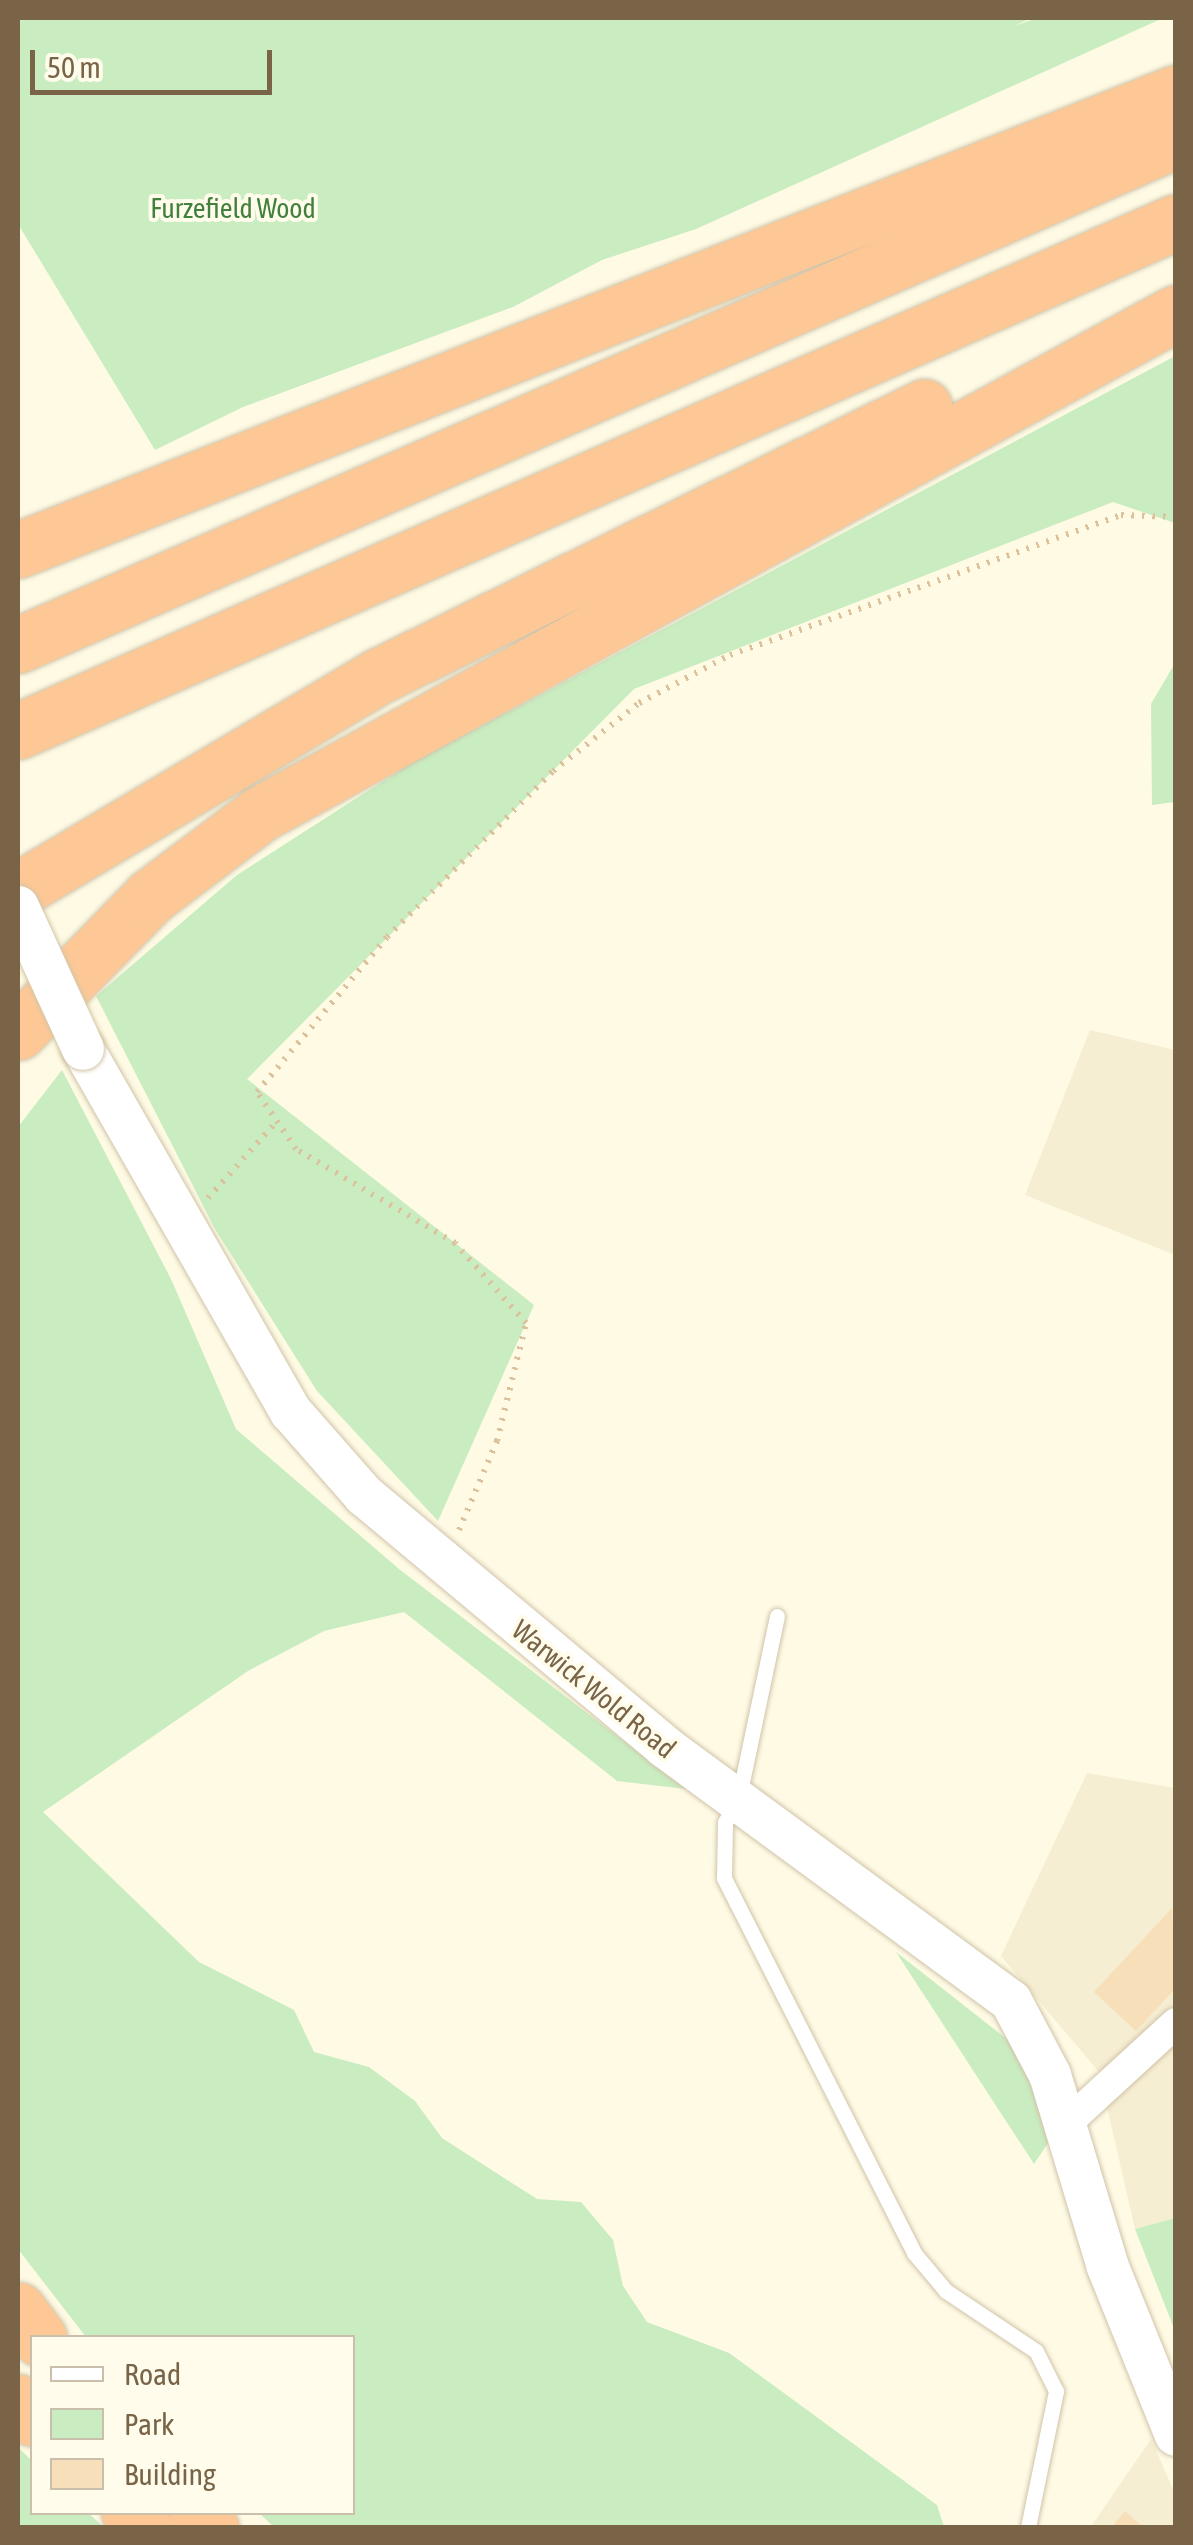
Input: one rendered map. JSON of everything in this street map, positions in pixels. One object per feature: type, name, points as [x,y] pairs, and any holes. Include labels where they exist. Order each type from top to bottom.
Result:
[{"type":"highway","points":[[18,550],[1176,93]]},
{"type":"highway","points":[[18,645],[1176,140]]},
{"type":"highway","points":[[18,730],[1176,222]]},
{"type":"highway","points":[[18,890],[378,676],[1176,277]]},
{"type":"highway","points":[[18,1032],[150,897],[260,814],[1176,313]]},
{"type":"highway","points":[[18,2310],[37,2335]]},
{"type":"street","name":"Warwick Wold Road","points":[[18,908],[83,1049],[291,1412],[443,1567],[1011,2001],[1066,2124],[1108,2268],[1176,2435]]},
{"type":"street","points":[[1066,2124],[1176,2023]]},
{"type":"lane","points":[[777,1616],[739,1796],[725,1822],[724,1878],[914,2253],[946,2291],[1036,2351],[1056,2391],[1028,2528]]},
{"type":"path","points":[[443,1567],[497,1441],[526,1322],[454,1243],[296,1148],[257,1092],[387,937],[553,771],[639,703],[730,655],[1122,515],[1176,517]]},
{"type":"path","points":[[184,1224],[277,1121]]},
{"type":"shaded area","points":[[1090,1030],[1175,1050],[1175,1255],[1025,1195]]},
{"type":"shaded area","points":[[1087,1773],[1175,1788],[1175,2218],[1135,2229],[1099,2072],[1001,1956]]},
{"type":"shaded area","points":[[1151,2439],[1175,2494],[1175,2527],[1090,2528]]},
{"type":"green space","name":"Furzefield Wood","points":[[18,18],[1032,18],[1014,26],[1037,18],[1163,18],[696,229],[602,260],[513,307],[243,407],[155,450],[18,224]]},
{"type":"green space","points":[[1175,356],[1175,523],[1113,502],[634,689],[247,1079],[534,1305],[438,1521],[317,1391],[215,1229],[96,996],[237,875],[408,765]]},
{"type":"green space","points":[[1175,663],[1175,802],[1152,805],[1151,704]]},
{"type":"green space","points":[[62,1070],[171,1279],[236,1429],[399,1569],[686,1789],[617,1781],[404,1612],[324,1631],[248,1671],[43,1812],[199,1962],[294,2010],[314,2052],[369,2067],[415,2101],[442,2138],[537,2199],[581,2202],[613,2240],[623,2286],[647,2322],[729,2353],[937,2505],[944,2527],[274,2527],[261,2515],[355,2515],[355,2335],[84,2335],[18,2249],[18,1127]]},
{"type":"green space","points":[[896,1952],[1008,2040],[1056,2131],[1034,2164]]},
{"type":"green space","points":[[1176,2218],[1175,2331],[1135,2229]]},
{"type":"green space","points":[[18,2447],[30,2459],[30,2515],[90,2515],[104,2527],[18,2527]]},
{"type":"building","points":[[1172,1908],[1176,1988],[1136,2031],[1094,1992]]},
{"type":"building","points":[[1125,2511],[1144,2528],[1111,2528]]}]
